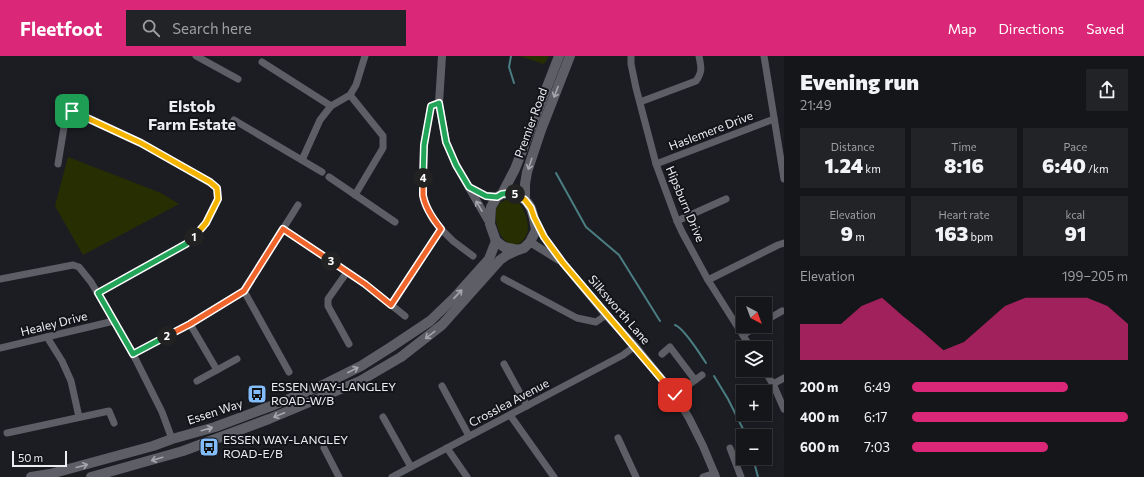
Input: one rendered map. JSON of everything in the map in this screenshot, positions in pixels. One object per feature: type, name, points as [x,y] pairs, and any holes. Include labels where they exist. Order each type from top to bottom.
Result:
[{"type":"main road","name":"Premier Road","points":[[496,241],[490,224],[491,207],[500,196],[515,169],[560,56]]},
{"type":"main road","name":"Premier Road","points":[[534,217],[531,208],[525,200],[527,172],[541,130],[570,56]]},
{"type":"main road","points":[[500,196],[511,193],[518,195],[525,200]]},
{"type":"main road","points":[[496,241],[504,247],[518,250],[524,248],[530,242],[536,230],[534,217]]},
{"type":"main road","name":"Essen Way","points":[[31,477],[50,474],[153,446],[215,427],[325,384],[361,366],[430,321],[454,298],[489,259],[496,241]]},
{"type":"main road","name":"Essen Way","points":[[91,477],[183,451],[269,419],[360,381],[401,357],[442,325],[500,260],[518,250]]},
{"type":"street","points":[[196,56],[238,79]]},
{"type":"street","points":[[302,160],[320,120],[331,106],[350,94],[356,85],[365,56]]},
{"type":"street","points":[[442,56],[439,103],[446,142],[456,165],[490,224]]},
{"type":"street","name":"Hipsburn Drive","points":[[631,56],[631,64],[656,164],[677,221],[708,280],[746,341]]},
{"type":"street","points":[[640,102],[696,81],[702,70],[699,56]]},
{"type":"street","points":[[764,56],[784,180]]},
{"type":"street","points":[[262,62],[331,106]]},
{"type":"street","points":[[350,94],[383,136],[383,148],[356,195]]},
{"type":"street","points":[[439,103],[431,106],[424,145],[423,195],[433,220],[454,241],[473,256]]},
{"type":"street","points":[[58,164],[66,115],[72,111],[141,143],[210,182],[217,188],[218,199],[206,223],[186,244],[98,293]]},
{"type":"street","name":"Haslemere Drive","points":[[656,164],[774,119]]},
{"type":"street","points":[[234,120],[322,172]]},
{"type":"street","points":[[329,177],[395,222]]},
{"type":"street","points":[[469,187],[486,196],[500,196]]},
{"type":"street","points":[[677,221],[726,199]]},
{"type":"street","points":[[133,354],[190,324],[244,291],[298,205]]},
{"type":"street","name":"Silksworth Lane","points":[[534,217],[544,237],[563,263],[606,315],[635,346],[675,395],[689,418],[716,475]]},
{"type":"street","points":[[283,229],[365,284],[405,316]]},
{"type":"street","points":[[391,305],[441,229]]},
{"type":"street","name":"Silksworth Lane","points":[[530,242],[563,263]]},
{"type":"street","points":[[708,280],[784,243]]},
{"type":"street","points":[[0,279],[73,265],[85,273],[133,354],[162,412],[172,439]]},
{"type":"street","points":[[347,272],[328,299],[328,306],[349,344]]},
{"type":"street","points":[[504,279],[577,318],[596,322],[606,315]]},
{"type":"street","points":[[244,291],[289,372]]},
{"type":"street","points":[[772,317],[782,311]]},
{"type":"street","name":"Healey Drive","points":[[0,348],[114,321]]},
{"type":"street","points":[[190,324],[217,370]]},
{"type":"street","points":[[47,337],[62,361],[71,381],[79,417]]},
{"type":"street","name":"Crosslea Avenue","points":[[392,477],[624,355],[635,346]]},
{"type":"street","points":[[662,354],[670,347],[695,380]]},
{"type":"street","points":[[197,381],[237,360]]},
{"type":"street","points":[[504,364],[527,406]]},
{"type":"street","points":[[675,395],[702,375]]},
{"type":"street","points":[[768,377],[784,409]]},
{"type":"street","points":[[773,384],[784,378]]},
{"type":"street","points":[[442,386],[469,436]]},
{"type":"street","points":[[7,433],[109,410],[114,423]]},
{"type":"street","points":[[510,415],[554,477]]},
{"type":"street","points":[[383,417],[410,467]]},
{"type":"street","points":[[618,438],[636,477]]},
{"type":"street","points":[[324,448],[340,477]]},
{"type":"street","points":[[447,448],[467,477]]},
{"type":"street","points":[[730,448],[741,477]]},
{"type":"street","points":[[703,477],[716,475]]},
{"type":"green space","points":[[519,56],[549,56],[544,64]]},
{"type":"green space","points":[[68,157],[161,193],[179,204],[83,255],[55,206]]},
{"type":"green space","points":[[510,199],[518,201],[525,213],[528,225],[526,236],[516,245],[509,243],[504,239],[499,231],[496,221],[497,207]]},
{"type":"waterway","points":[[511,56],[509,67],[514,83]]},
{"type":"waterway","points":[[556,173],[586,227],[619,255],[660,321]]},
{"type":"waterway","points":[[675,325],[683,331],[706,363]]},
{"type":"waterway","points":[[714,376],[728,399],[743,429]]},
{"type":"waterway","points":[[755,465],[758,477]]},
{"type":"place","name":"ESSEN WAY-LANGLEY ROAD-W/B","points":[[257,394]]},
{"type":"place","name":"ESSEN WAY-LANGLEY ROAD-E/B","points":[[209,447]]},
{"type":"district","name":"Elstob Farm Estate","points":[[192,115]]},
{"type":"route","points":[[72,111],[141,143],[210,182],[217,188],[218,199],[206,223],[186,244],[98,293],[133,354],[190,324],[244,291],[283,229],[365,284],[391,305],[441,229],[433,220],[423,195],[424,145],[431,106],[439,103],[446,142],[456,165],[469,187],[486,196],[497,197],[502,194],[511,193],[518,195],[525,200],[531,208],[544,237],[563,263],[606,315],[635,346],[675,395]]}]
